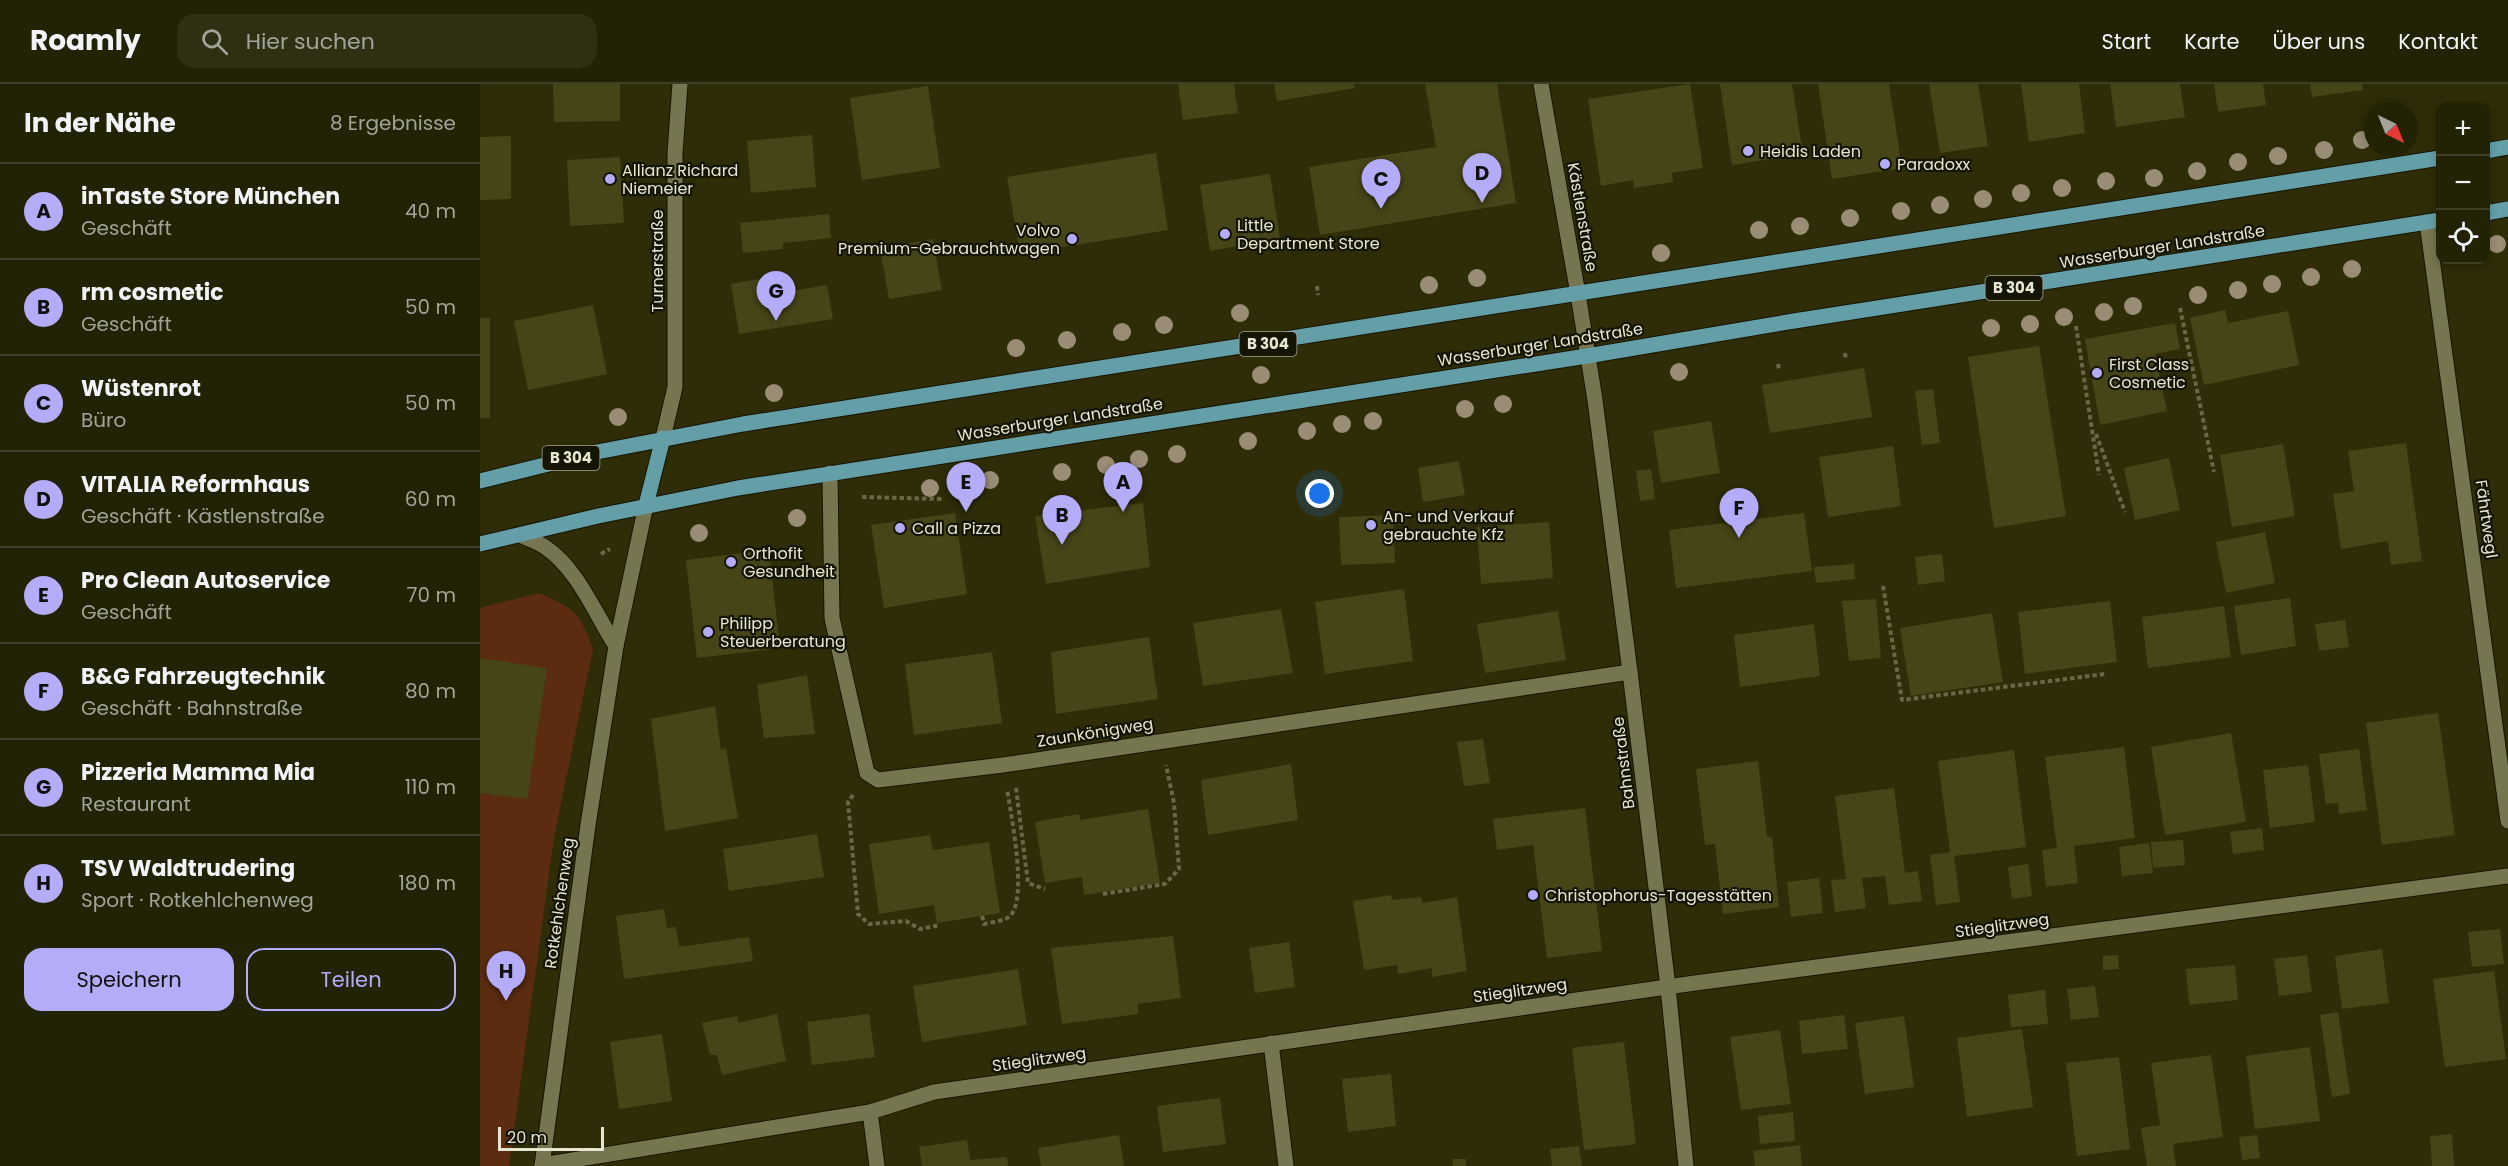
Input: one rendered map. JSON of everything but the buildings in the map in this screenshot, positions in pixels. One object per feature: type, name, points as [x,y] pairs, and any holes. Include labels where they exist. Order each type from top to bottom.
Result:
[{"type":"main road","points":[[2490,150],[2508,147]]},
{"type":"main road","name":"B 304","points":[[480,481],[663,438],[2436,159]]},
{"type":"main road","points":[[2490,212],[2508,209]]},
{"type":"main road","name":"Wasserburger Landstraße","points":[[480,544],[646,505],[830,473],[1587,356],[1794,321],[2434,221]]},
{"type":"main road","points":[[646,505],[663,438]]},
{"type":"street","name":"Kästlenstraße","points":[[1541,84],[1587,356]]},
{"type":"street","name":"Turnerstraße","points":[[663,438],[675,387],[675,153],[685,85]]},
{"type":"street","name":"Fährtwegl","points":[[2434,221],[2508,820]]},
{"type":"street","name":"Bahnstraße","points":[[1587,356],[1597,410],[1630,672],[1668,987],[1686,1166]]},
{"type":"street","points":[[830,473],[832,618],[867,773]]},
{"type":"street","name":"Rotkehlchenweg","points":[[542,1165],[588,825],[616,646],[646,505]]},
{"type":"street","points":[[520,535],[546,548],[563,564],[582,589],[616,646]]},
{"type":"street","name":"Zaunkönigweg","points":[[867,773],[878,780],[1008,764],[1630,672]]},
{"type":"street","name":"Stieglitzweg","points":[[542,1165],[870,1112],[934,1092],[1668,987],[2508,876]]},
{"type":"street","points":[[1271,1043],[1286,1166]]},
{"type":"street","points":[[870,1112],[877,1166]]},
{"type":"path","points":[[1317,286],[1318,295]]},
{"type":"path","points":[[2180,308],[2214,472]]},
{"type":"path","points":[[2076,326],[2094,428],[2099,475]]},
{"type":"path","points":[[1845,353],[1846,360]]},
{"type":"path","points":[[1778,364],[1779,370]]},
{"type":"path","points":[[2094,428],[2125,512]]},
{"type":"path","points":[[863,497],[943,499]]},
{"type":"path","points":[[1883,586],[1902,700],[2105,674]]},
{"type":"path","points":[[1103,894],[1165,884],[1179,869],[1174,803],[1160,740]]},
{"type":"path","points":[[1008,764],[1028,882],[1045,889]]},
{"type":"path","points":[[982,916],[984,924],[1009,918],[1018,906],[1017,844],[1008,764]]},
{"type":"path","points":[[867,773],[848,802],[858,914],[869,924],[906,921],[920,929],[940,926]]},
{"type":"shaded area","points":[[539,593],[561,603],[574,613],[584,626],[593,649],[554,837],[509,1166],[480,1166],[480,608]]},
{"type":"place","name":"Heidis Laden","points":[[1748,151]]},
{"type":"place","name":"Paradoxx","points":[[1885,164]]},
{"type":"place","name":"Allianz Richard Niemeier","points":[[610,179]]},
{"type":"place","name":"VITALIA Reformhaus","points":[[1482,203]]},
{"type":"place","name":"Wüstenrot","points":[[1381,209]]},
{"type":"place","name":"Little Department Store","points":[[1225,234]]},
{"type":"place","name":"Volvo Premium-Gebrauchtwagen","points":[[1072,239]]},
{"type":"place","name":"Pizzeria Mamma Mia","points":[[776,321]]},
{"type":"place","name":"First Class Cosmetic","points":[[2097,373]]},
{"type":"place","name":"Pro Clean Autoservice","points":[[966,512]]},
{"type":"place","name":"inTaste Store München","points":[[1123,512]]},
{"type":"place","name":"An- und Verkauf gebrauchte Kfz","points":[[1371,525]]},
{"type":"place","name":"Call a Pizza","points":[[900,528]]},
{"type":"place","name":"B&G Fahrzeugtechnik","points":[[1739,538]]},
{"type":"place","name":"rm cosmetic","points":[[1062,545]]},
{"type":"place","name":"Orthofit Gesundheit","points":[[731,562]]},
{"type":"place","name":"Philipp Steuerberatung","points":[[708,632]]},
{"type":"place","name":"Christophorus-Tagesstätten","points":[[1533,895]]},
{"type":"place","name":"TSV Waldtrudering","points":[[506,1001]]}]
